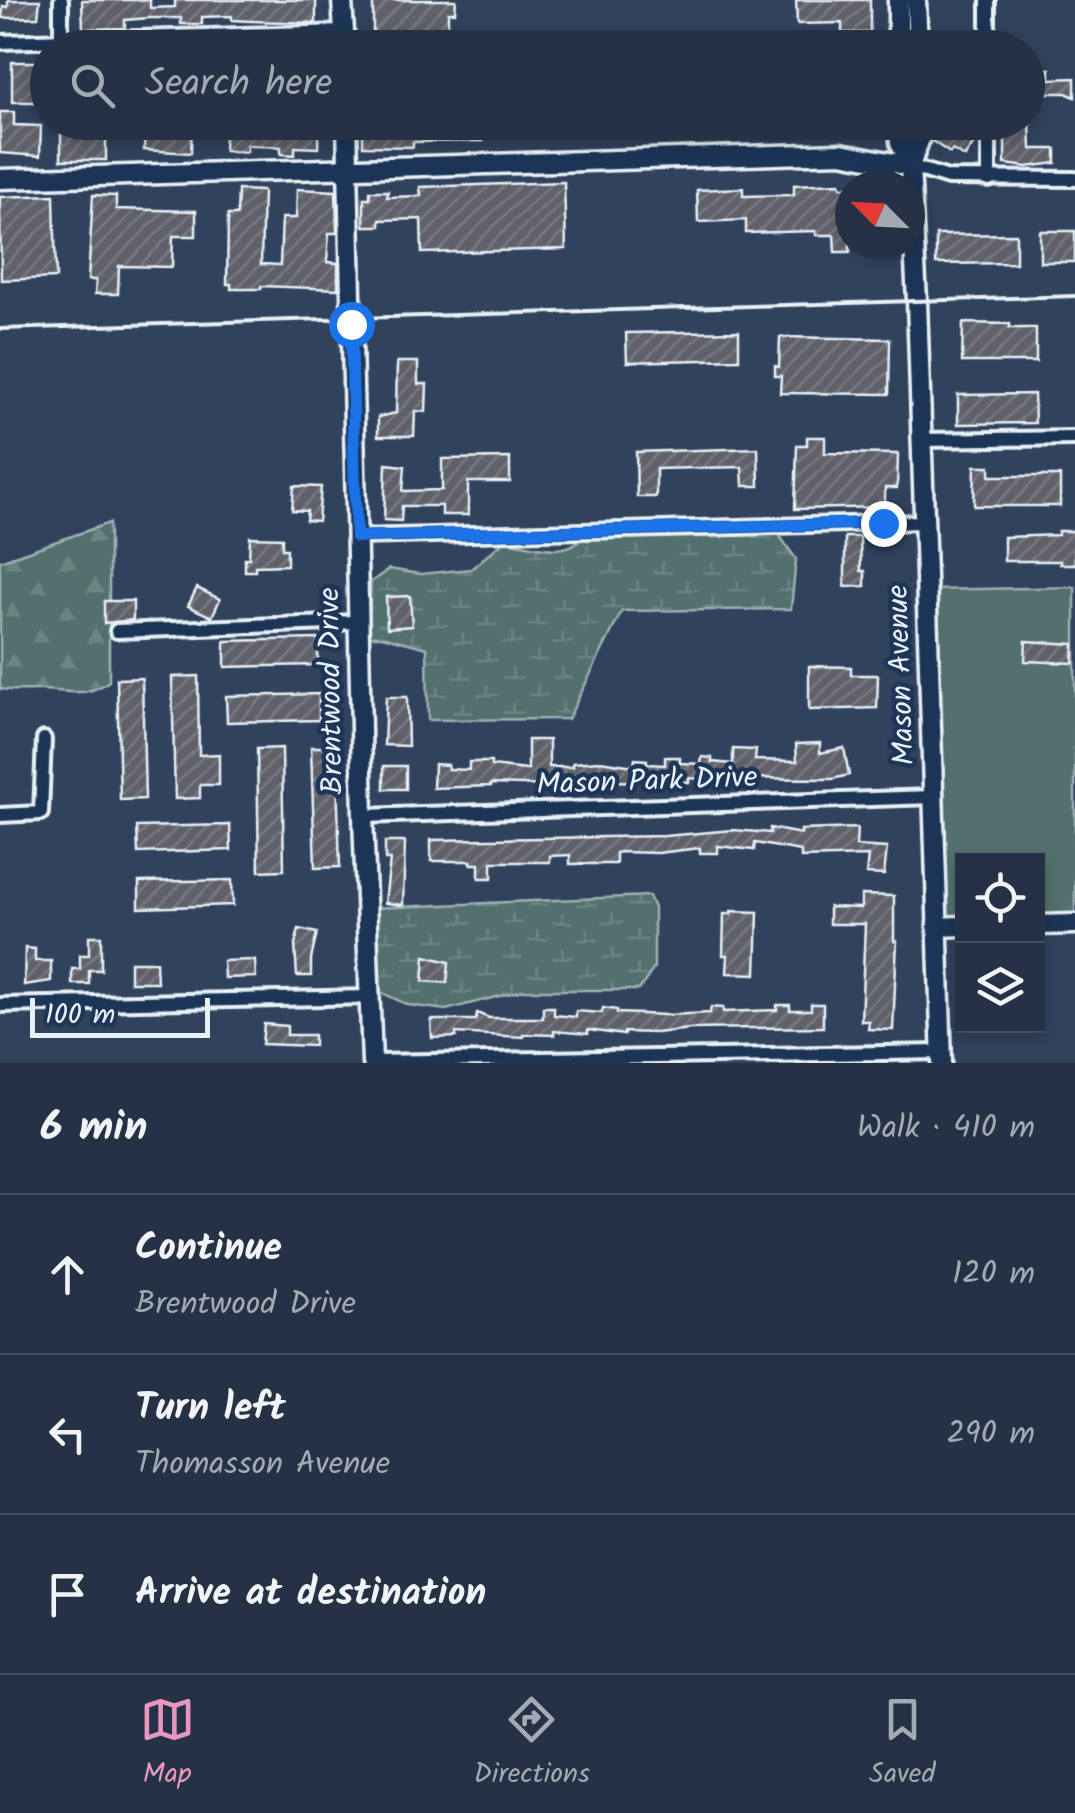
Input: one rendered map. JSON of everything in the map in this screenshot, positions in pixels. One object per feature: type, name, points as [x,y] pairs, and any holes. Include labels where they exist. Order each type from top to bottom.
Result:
[{"type":"street","points":[[61,0],[61,30]]},
{"type":"street","points":[[342,0],[344,30]]},
{"type":"street","points":[[898,0],[898,30]]},
{"type":"street","points":[[916,0],[917,30]]},
{"type":"street","points":[[988,0],[988,30]]},
{"type":"street","points":[[0,42],[30,41]]},
{"type":"street","name":"Brentwood Drive","points":[[348,140],[372,1063]]},
{"type":"street","name":"Mason Avenue","points":[[900,140],[910,166],[942,1058]]},
{"type":"street","name":"Mason Avenue","points":[[910,166],[920,140]]},
{"type":"street","points":[[989,140],[990,180]]},
{"type":"street","points":[[0,178],[841,153],[910,166],[948,178],[1075,180]]},
{"type":"street","points":[[922,440],[1075,438]]},
{"type":"street","points":[[356,537],[924,522]]},
{"type":"street","points":[[117,632],[358,622]]},
{"type":"street","points":[[0,815],[41,813],[44,739]]},
{"type":"street","name":"Mason Park Drive","points":[[363,816],[933,797]]},
{"type":"street","points":[[1045,925],[1075,924]]},
{"type":"street","points":[[938,926],[955,926]]},
{"type":"street","points":[[0,1005],[370,997]]},
{"type":"street","points":[[372,1063],[942,1058]]},
{"type":"green space","points":[[109,523],[109,681],[84,692],[0,689],[0,561]]},
{"type":"green space","points":[[777,532],[796,559],[791,609],[622,611],[568,719],[428,720],[427,648],[368,636],[371,582],[389,569],[420,574],[471,569],[504,541],[556,549],[583,538]]},
{"type":"green space","points":[[1075,587],[1075,924],[1045,925],[1045,853],[955,853],[955,926],[937,927],[927,590]]},
{"type":"green space","points":[[649,896],[654,908],[654,968],[639,990],[523,990],[446,1010],[408,1005],[376,990],[373,908]]},
{"type":"building","points":[[8,0],[40,0],[38,17],[2,18]]},
{"type":"building","points":[[82,0],[150,0],[150,8],[175,7],[175,0],[316,0],[316,23],[232,20],[232,16],[202,17],[202,24],[181,24],[181,18],[150,18],[125,20],[125,28],[83,29]]},
{"type":"building","points":[[373,0],[456,0],[455,12],[448,12],[448,30],[373,30]]},
{"type":"building","points":[[796,0],[870,0],[870,30],[842,30],[842,23],[797,24]]},
{"type":"building","points":[[12,62],[30,62],[30,102],[12,102]]},
{"type":"building","points":[[1045,69],[1050,69],[1050,79],[1075,78],[1075,97],[1045,93]]},
{"type":"building","points":[[0,112],[14,112],[14,125],[30,126],[30,140],[41,140],[40,156],[0,153]]},
{"type":"building","points":[[61,140],[106,140],[106,160],[61,160]]},
{"type":"building","points":[[144,140],[191,140],[191,153],[144,150]]},
{"type":"building","points":[[224,140],[318,140],[318,148],[295,147],[295,155],[281,154],[281,147],[247,145],[247,152],[224,151]]},
{"type":"building","points":[[363,140],[483,141],[413,142],[413,147],[363,146]]},
{"type":"building","points":[[932,140],[976,140],[965,157]]},
{"type":"building","points":[[1005,140],[1031,140],[1031,149],[1056,149],[1056,163],[1027,167],[1005,164]]},
{"type":"building","points":[[564,182],[566,249],[422,253],[421,219],[380,220],[380,226],[364,226],[364,198],[370,198],[370,191],[388,191],[387,197],[421,196],[420,187]]},
{"type":"building","points":[[835,183],[835,252],[834,235],[816,235],[816,231],[746,233],[746,220],[698,222],[697,190],[743,188],[743,196],[794,195],[794,185]]},
{"type":"building","points":[[297,189],[336,191],[337,233],[329,233],[327,262],[338,263],[338,289],[231,289],[231,284],[227,284],[228,215],[237,215],[238,190],[263,191],[261,264],[280,265],[282,218],[296,218]]},
{"type":"building","points":[[54,195],[56,278],[1,280],[0,197]]},
{"type":"building","points":[[93,195],[116,196],[116,209],[196,211],[196,236],[173,236],[172,267],[119,266],[118,294],[95,294],[96,280],[88,280]]},
{"type":"building","points":[[1040,231],[1075,231],[1075,262],[1040,262]]},
{"type":"building","points":[[1016,234],[1016,263],[936,264],[936,235]]},
{"type":"building","points":[[963,323],[1036,328],[1036,362],[962,362]]},
{"type":"building","points":[[739,331],[739,359],[627,362],[626,333]]},
{"type":"building","points":[[780,337],[890,339],[889,394],[780,393],[781,376],[775,376],[775,366],[779,367]]},
{"type":"building","points":[[397,362],[418,362],[418,384],[427,384],[426,412],[415,411],[414,436],[378,436],[378,417],[396,413]]},
{"type":"building","points":[[1034,394],[1035,423],[958,424],[958,395]]},
{"type":"building","points":[[807,437],[825,437],[825,453],[898,454],[897,488],[885,488],[885,507],[795,509],[797,445],[807,445]]},
{"type":"building","points":[[758,448],[759,486],[743,486],[742,467],[656,469],[656,497],[637,497],[636,452]]},
{"type":"building","points":[[510,458],[510,482],[468,482],[468,515],[442,515],[442,506],[402,506],[401,521],[384,520],[386,464],[405,466],[403,491],[442,490],[442,459]]},
{"type":"building","points":[[975,466],[990,466],[990,476],[1060,476],[1060,506],[974,506]]},
{"type":"building","points":[[294,486],[321,487],[318,521],[306,520],[307,511],[292,510]]},
{"type":"building","points":[[1058,531],[1074,531],[1075,564],[1004,561],[1004,537],[1058,535]]},
{"type":"building","points":[[250,537],[282,538],[287,565],[255,566],[255,571],[245,571]]},
{"type":"building","points":[[845,537],[860,537],[865,586],[845,587]]},
{"type":"building","points":[[197,588],[220,599],[212,617],[188,606]]},
{"type":"building","points":[[410,596],[412,626],[387,628],[386,597]]},
{"type":"building","points":[[104,601],[133,601],[133,620],[104,623]]},
{"type":"building","points":[[318,639],[318,665],[225,667],[225,641]]},
{"type":"building","points":[[1026,641],[1074,644],[1073,663],[1025,661]]},
{"type":"building","points":[[809,666],[851,667],[851,675],[878,675],[877,708],[809,710]]},
{"type":"building","points":[[198,676],[199,755],[219,754],[219,785],[200,785],[200,798],[175,799],[172,677]]},
{"type":"building","points":[[142,678],[145,799],[120,800],[117,679]]},
{"type":"building","points":[[319,694],[319,720],[227,722],[226,696]]},
{"type":"building","points":[[386,697],[407,697],[408,746],[384,745]]},
{"type":"building","points":[[528,740],[549,740],[549,767],[600,761],[634,766],[635,759],[665,765],[665,757],[680,757],[680,763],[701,764],[702,757],[733,764],[733,749],[756,750],[755,760],[797,761],[796,744],[820,743],[820,753],[844,748],[849,775],[832,779],[689,778],[689,782],[589,781],[557,786],[491,784],[433,788],[434,764],[469,770],[469,762],[491,762],[491,766],[528,770]]},
{"type":"building","points":[[311,747],[336,747],[340,867],[315,868]]},
{"type":"building","points":[[282,748],[284,870],[259,871],[257,749]]},
{"type":"building","points":[[384,766],[406,766],[406,789],[384,789]]},
{"type":"building","points":[[230,825],[231,850],[138,853],[137,827]]},
{"type":"building","points":[[770,828],[801,834],[801,830],[857,828],[856,846],[887,848],[884,875],[866,874],[868,856],[801,858],[801,851],[755,843],[754,850],[718,846],[718,853],[700,853],[700,848],[621,852],[616,853],[616,864],[570,864],[570,855],[550,856],[550,862],[492,862],[492,878],[479,878],[479,864],[471,861],[431,861],[431,840],[665,836],[733,830],[770,833]]},
{"type":"building","points":[[385,842],[405,842],[403,905],[385,903],[390,860],[385,860]]},
{"type":"building","points":[[232,880],[233,905],[139,908],[139,882]]},
{"type":"building","points":[[861,895],[894,896],[897,941],[893,1030],[868,1029],[869,1021],[861,1021],[865,924],[829,924],[829,907],[861,908]]},
{"type":"building","points":[[758,912],[756,974],[727,973],[728,955],[723,955],[724,914]]},
{"type":"building","points":[[299,929],[317,933],[311,976],[297,976],[295,945]]},
{"type":"building","points":[[89,936],[101,936],[101,970],[89,970],[89,984],[72,984],[72,969],[80,969],[80,955],[89,955]]},
{"type":"building","points":[[25,948],[35,949],[35,961],[51,961],[51,981],[24,985]]},
{"type":"building","points":[[425,956],[449,962],[447,983],[423,981]]},
{"type":"building","points":[[255,960],[256,977],[224,978],[223,961]]},
{"type":"building","points":[[130,962],[156,962],[157,982],[130,982]]},
{"type":"building","points":[[811,1004],[823,1004],[823,1027],[690,1029],[624,1035],[554,1031],[554,1035],[523,1037],[456,1033],[456,1037],[432,1038],[431,1020],[476,1020],[477,1013],[489,1018],[543,1018],[543,1007],[554,1007],[554,1015],[576,1017],[576,1011],[602,1013],[603,1008],[617,1013],[667,1015],[710,1013],[711,1007],[723,1008],[723,1012],[777,1010],[777,1005],[790,1005],[790,1010],[811,1010]]},
{"type":"building","points":[[264,1024],[287,1026],[287,1035],[314,1035],[314,1046],[262,1044]]},
{"type":"railway","points":[[0,329],[1075,296]]},
{"type":"route","points":[[351,324],[356,537],[883,523]]}]
